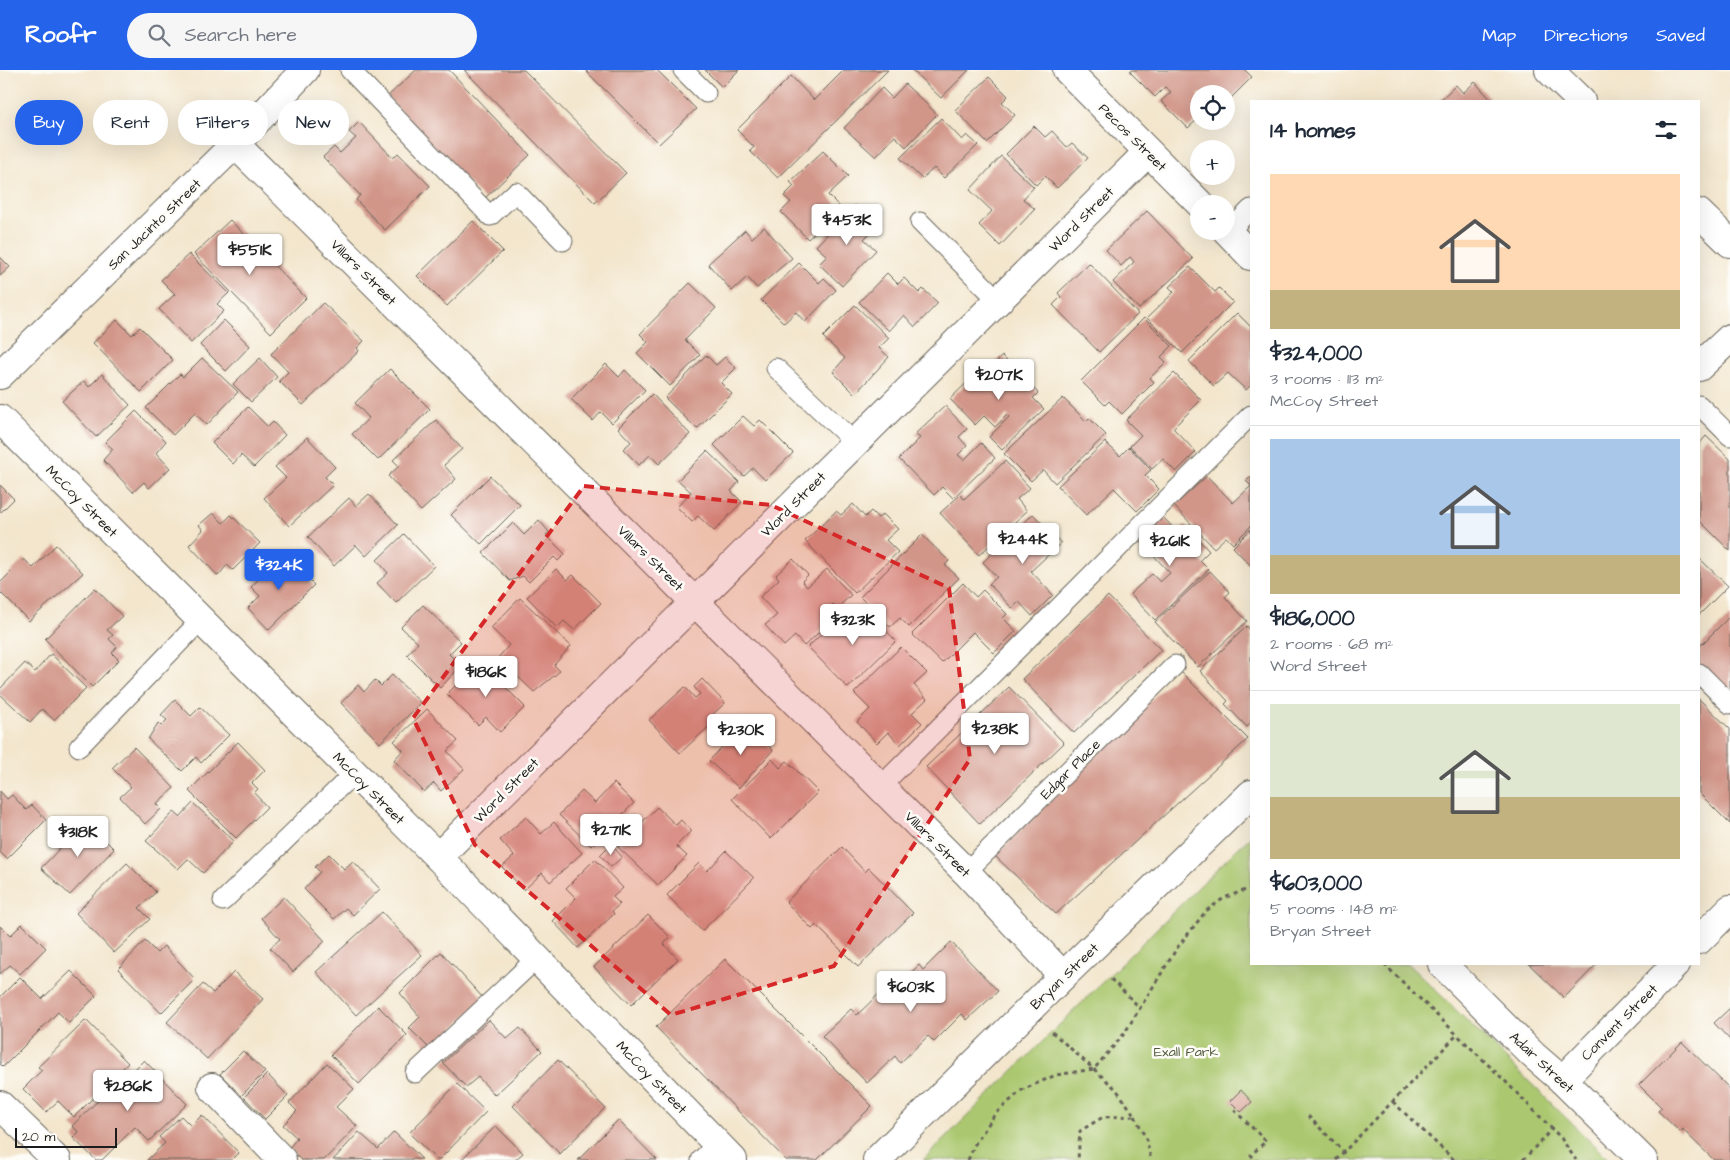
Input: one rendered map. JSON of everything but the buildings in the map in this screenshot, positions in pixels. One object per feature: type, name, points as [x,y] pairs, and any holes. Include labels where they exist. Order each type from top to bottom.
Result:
[{"type":"street","name":"San Jacinto Street","points":[[268,109],[305,70]]},
{"type":"street","name":"Pecos Street","points":[[1067,70],[1191,195]]},
{"type":"street","points":[[1548,70],[1580,100]]},
{"type":"street","name":"San Jacinto Street","points":[[0,375],[234,145]]},
{"type":"street","name":"Villars Street","points":[[236,145],[966,872],[1063,976]]},
{"type":"street","name":"Word Street","points":[[438,857],[1148,152]]},
{"type":"street","points":[[1700,214],[1730,243]]},
{"type":"street","points":[[1235,239],[1250,255]]},
{"type":"street","points":[[1700,366],[1730,338]]},
{"type":"street","name":"McCoy Street","points":[[0,419],[438,857],[536,959],[717,1155]]},
{"type":"street","name":"Bryan Street","points":[[878,1160],[1063,976],[1250,795]]},
{"type":"street","points":[[1700,939],[1730,909]]},
{"type":"street","name":"Adair Street","points":[[1443,965],[1533,1055],[1562,1080],[1643,1160]]},
{"type":"street","name":"Convent Street","points":[[1562,1080],[1675,965]]},
{"type":"street","points":[[212,1087],[282,1160]]},
{"type":"street","points":[[0,1105],[53,1159]]},
{"type":"lane","points":[[350,70],[490,216],[516,192],[563,241]]},
{"type":"lane","points":[[683,70],[706,93]]},
{"type":"lane","points":[[1235,224],[1250,210]]},
{"type":"lane","points":[[920,222],[998,301]]},
{"type":"lane","points":[[776,368],[854,443]]},
{"type":"lane","points":[[1700,406],[1730,436]]},
{"type":"lane","points":[[880,787],[1250,416]]},
{"type":"lane","points":[[79,747],[201,620]]},
{"type":"lane","name":"Edgar Place","points":[[966,872],[1175,666]]},
{"type":"lane","points":[[1700,674],[1730,704]]},
{"type":"lane","points":[[224,901],[354,772]]},
{"type":"lane","points":[[415,1073],[536,959]]},
{"type":"path","points":[[968,1160],[975,1144],[995,1114],[1022,1090],[1056,1075],[1094,1069],[1124,1034],[1178,948],[1206,911],[1224,898],[1250,888]]},
{"type":"path","points":[[1385,965],[1505,1081],[1552,1129],[1576,1160]]},
{"type":"path","points":[[1110,979],[1140,1008]]},
{"type":"path","points":[[1051,1031],[1116,1089],[1135,1116],[1146,1139],[1151,1160]]},
{"type":"path","points":[[1336,1160],[1457,1035]]},
{"type":"path","points":[[1393,1102],[1454,1160]]},
{"type":"path","points":[[1234,1110],[1266,1141],[1251,1155],[1256,1160]]},
{"type":"path","points":[[1078,1160],[1080,1131],[1103,1117],[1135,1116]]},
{"type":"path","points":[[1308,1116],[1344,1152]]},
{"type":"path","points":[[1523,1160],[1552,1129]]},
{"type":"highlighted area","points":[[584,486],[771,505],[949,588],[970,759],[834,966],[671,1015],[475,845],[413,718]]},
{"type":"green space","name":"Exall Park","points":[[1250,838],[1250,965],[1410,965],[1609,1160],[923,1160]]}]
